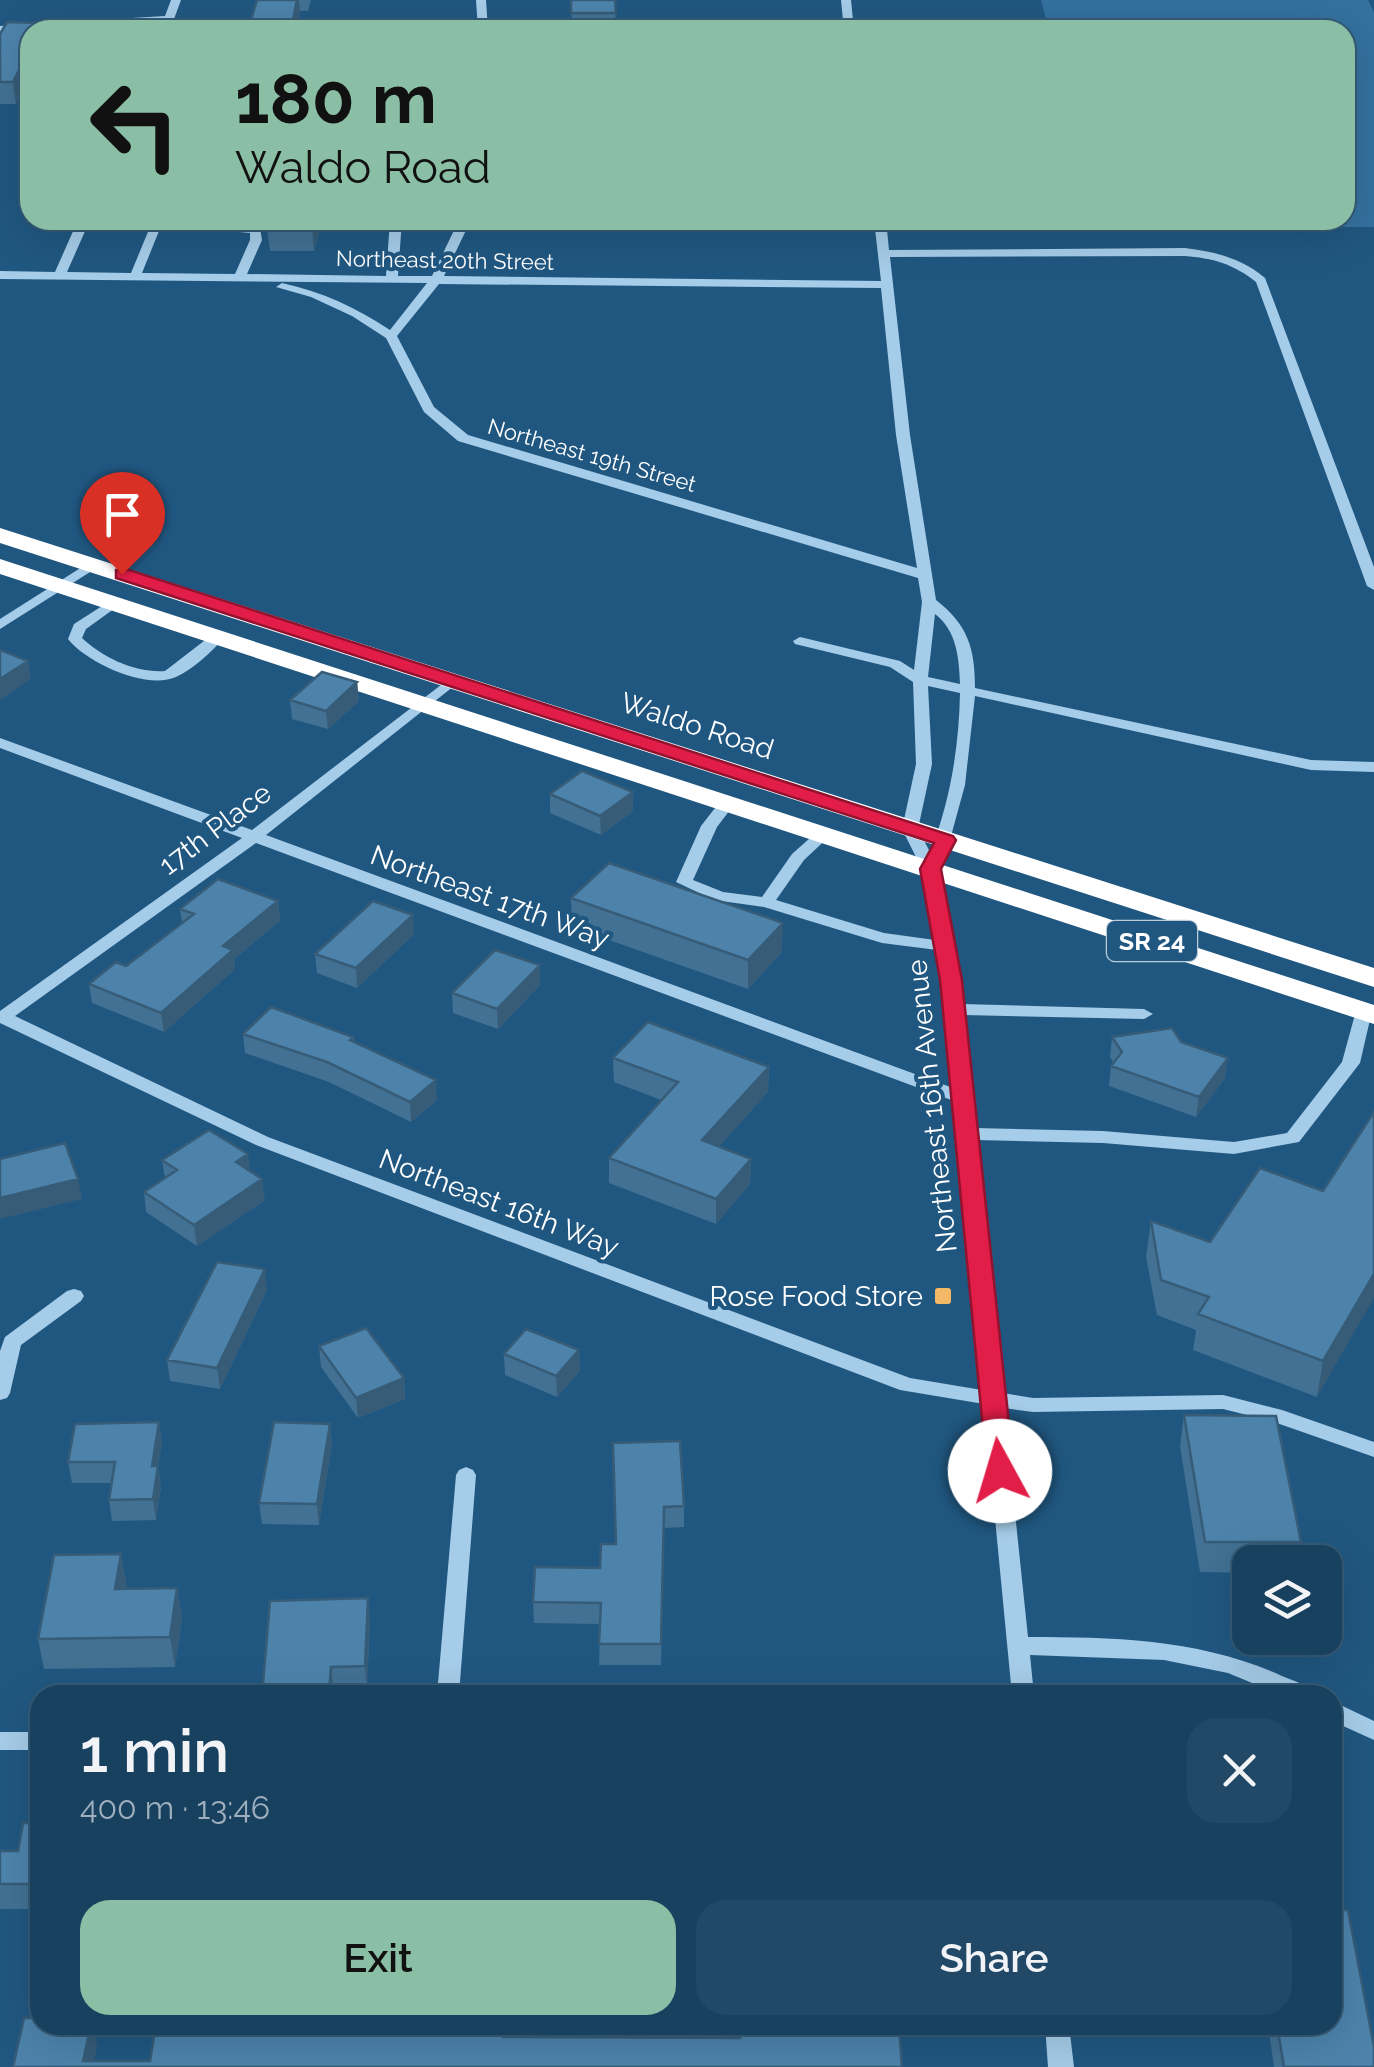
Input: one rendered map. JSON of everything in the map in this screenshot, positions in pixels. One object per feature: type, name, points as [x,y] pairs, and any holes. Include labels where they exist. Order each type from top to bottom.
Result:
[{"type":"highway","name":"Waldo Road","points":[[0,535],[1374,978]]},
{"type":"highway","name":"SR 24","points":[[0,566],[1369,1013]]},
{"type":"street","points":[[60,276],[80,230]]},
{"type":"street","points":[[135,278],[154,230]]},
{"type":"street","points":[[243,278],[256,230]]},
{"type":"street","points":[[392,280],[395,230]]},
{"type":"street","points":[[390,336],[436,280],[461,230]]},
{"type":"street","points":[[882,230],[902,436],[928,602],[920,680],[924,764],[910,828]]},
{"type":"street","points":[[886,254],[1185,252],[1219,256],[1245,266],[1261,281],[1374,586]]},
{"type":"street","name":"Northeast 20th Street","points":[[0,276],[889,284]]},
{"type":"street","name":"Northeast 19th Street","points":[[243,278],[315,294],[356,312],[390,336],[429,409],[462,438],[924,574]]},
{"type":"street","points":[[0,625],[94,564]]},
{"type":"street","points":[[928,602],[957,626],[972,690],[946,840],[930,869]]},
{"type":"street","points":[[112,603],[79,627],[75,639],[86,651],[151,676],[171,674],[218,637]]},
{"type":"street","points":[[800,642],[895,664],[920,680],[1310,765],[1374,767]]},
{"type":"street","name":"17th Place","points":[[2,1016],[250,839],[454,679]]},
{"type":"street","name":"Northeast 17th Way","points":[[0,743],[250,839],[963,1098]]},
{"type":"street","points":[[728,802],[709,826],[684,882],[720,897],[766,902],[882,938],[945,946]]},
{"type":"street","name":"Northeast 16th Avenue","points":[[910,828],[930,869],[954,1008],[1022,1685]]},
{"type":"street","points":[[766,902],[798,857],[825,834]]},
{"type":"street","points":[[954,1008],[1144,1014]]},
{"type":"street","points":[[967,1134],[1103,1136],[1234,1148],[1293,1138],[1350,1063],[1369,1013]]},
{"type":"street","name":"Northeast 16th Way","points":[[2,1016],[262,1141],[489,1230],[908,1385],[1034,1405],[1223,1402],[1275,1414],[1374,1450]]},
{"type":"street","points":[[0,1393],[12,1342],[74,1296]]},
{"type":"street","points":[[449,1685],[466,1475]]},
{"type":"street","points":[[1018,1646],[1166,1649],[1249,1668],[1283,1685]]},
{"type":"street","points":[[1342,1715],[1374,1731]]},
{"type":"street","points":[[0,1742],[30,1741]]},
{"type":"street","points":[[1058,2035],[1061,2067]]},
{"type":"shaded area","points":[[1041,0],[1368,0],[1374,12],[1374,227],[1355,227],[1355,20],[1046,20]]},
{"type":"building","points":[[257,0],[297,0],[293,20],[251,20]]},
{"type":"building","points":[[571,0],[615,0],[616,13],[571,13]]},
{"type":"building","points":[[7,22],[20,22],[20,68],[13,82],[0,82],[0,34]]},
{"type":"building","points":[[0,650],[28,661],[0,679]]},
{"type":"building","points":[[322,672],[357,682],[326,711],[290,700]]},
{"type":"building","points":[[582,771],[633,792],[600,816],[550,794]]},
{"type":"building","points":[[609,863],[783,923],[748,960],[571,898]]},
{"type":"building","points":[[218,879],[278,901],[223,946],[233,950],[161,1013],[89,984],[116,962],[126,966],[194,914],[180,909]]},
{"type":"building","points":[[373,901],[413,915],[356,968],[315,954]]},
{"type":"building","points":[[495,950],[540,965],[497,1009],[452,993]]},
{"type":"building","points":[[271,1007],[353,1037],[350,1040],[436,1080],[410,1102],[327,1062],[243,1034]]},
{"type":"building","points":[[648,1022],[769,1067],[702,1140],[751,1159],[716,1199],[609,1158],[678,1082],[613,1058]]},
{"type":"building","points":[[1172,1028],[1181,1042],[1228,1058],[1199,1097],[1111,1066],[1122,1052],[1112,1037]]},
{"type":"building","points":[[1374,1112],[1374,1274],[1323,1361],[1198,1314],[1209,1297],[1161,1280],[1151,1221],[1210,1242],[1260,1168],[1323,1191]]},
{"type":"building","points":[[209,1130],[248,1154],[236,1162],[262,1179],[194,1225],[144,1192],[177,1170],[162,1160]]},
{"type":"building","points":[[65,1143],[78,1179],[0,1198],[0,1159]]},
{"type":"building","points":[[217,1262],[265,1269],[217,1368],[167,1360]]},
{"type":"building","points":[[366,1328],[404,1378],[356,1398],[319,1346]]},
{"type":"building","points":[[526,1329],[579,1350],[556,1376],[504,1354]]},
{"type":"building","points":[[1184,1415],[1276,1416],[1301,1542],[1205,1542]]},
{"type":"building","points":[[159,1422],[152,1466],[158,1466],[153,1499],[109,1500],[115,1462],[68,1462],[75,1424]]},
{"type":"building","points":[[274,1422],[330,1424],[317,1504],[259,1503]]},
{"type":"building","points":[[680,1441],[684,1506],[664,1507],[661,1644],[599,1644],[601,1603],[533,1602],[535,1567],[600,1568],[601,1544],[616,1544],[613,1443]]},
{"type":"building","points":[[121,1554],[115,1589],[177,1588],[170,1637],[38,1639],[54,1555]]},
{"type":"building","points":[[368,1598],[365,1666],[331,1667],[330,1685],[263,1685],[270,1601]]},
{"type":"building","points":[[23,1823],[30,1823],[30,1884],[0,1884],[0,1851],[18,1851]]},
{"type":"building","points":[[1342,1910],[1348,1910],[1374,2047],[1374,2067],[1284,2067],[1279,2035],[1342,2035]]},
{"type":"building","points":[[24,2018],[30,2018],[30,2035],[89,2035],[83,2061],[150,2061],[154,2035],[900,2035],[902,2067],[13,2067]]},
{"type":"place","name":"Rose Food Store","points":[[943,1296]]},
{"type":"route","points":[[122,574],[946,840],[930,869],[951,980],[1000,1471]]}]
